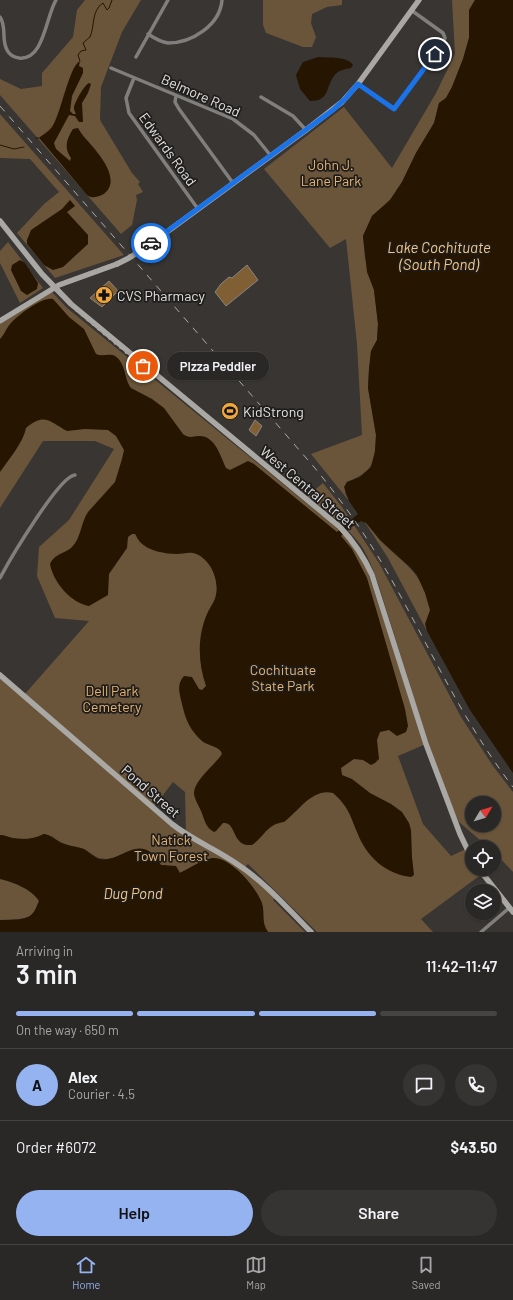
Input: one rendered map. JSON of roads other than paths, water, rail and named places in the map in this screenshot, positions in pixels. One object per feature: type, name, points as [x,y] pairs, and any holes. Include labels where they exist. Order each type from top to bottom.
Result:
[{"type":"street","points":[[0,17],[3,23],[4,44],[8,51],[13,56],[26,58],[39,46],[49,13],[56,0]]},
{"type":"street","points":[[136,57],[168,0]]},
{"type":"street","points":[[148,34],[159,41],[167,43],[180,42],[192,37],[217,18],[220,12],[222,0]]},
{"type":"street","points":[[0,321],[53,287],[117,264],[129,258],[149,245],[338,106],[358,84],[419,0]]},
{"type":"street","points":[[358,84],[394,109],[438,49],[445,38],[443,32],[412,10]]},
{"type":"street","name":"Belmore Road","points":[[111,68],[239,123],[257,138],[271,156]]},
{"type":"street","name":"Edwards Road","points":[[134,78],[126,98],[129,113],[198,209]]},
{"type":"street","points":[[176,96],[175,102],[179,109],[233,183]]},
{"type":"street","points":[[261,97],[293,116],[306,130]]},
{"type":"street","name":"West Central Street","points":[[0,221],[53,287],[77,310],[346,533],[362,555],[372,575],[426,744],[465,844]]},
{"type":"street","points":[[0,578],[22,540],[42,510],[63,482],[74,474]]},
{"type":"street","name":"Pond Street","points":[[0,675],[177,828],[195,841],[237,863],[251,874],[311,932]]},
{"type":"street","points":[[481,932],[511,910],[484,876]]},
{"type":"water","name":"Lake Cochituate (South Pond)","points":[[475,0],[513,0],[513,773],[470,710],[427,631],[425,624],[430,610],[425,593],[417,575],[380,540],[366,523],[361,521],[341,536],[352,549],[367,578],[405,709],[408,726],[406,732],[397,736],[389,730],[380,732],[377,740],[379,759],[371,765],[363,760],[354,759],[341,768],[342,775],[352,779],[370,793],[391,804],[402,812],[409,823],[411,830],[414,875],[411,877],[385,868],[371,856],[361,841],[345,807],[333,793],[325,792],[312,797],[284,822],[278,823],[270,828],[252,845],[245,845],[241,842],[227,823],[223,823],[214,832],[209,828],[194,794],[197,784],[222,754],[219,749],[204,743],[193,732],[184,712],[179,688],[180,682],[184,676],[192,677],[199,689],[202,690],[206,686],[201,668],[200,641],[204,623],[216,594],[216,579],[210,565],[199,556],[193,553],[163,553],[143,545],[135,534],[132,534],[128,537],[127,548],[109,574],[108,595],[89,606],[76,601],[64,591],[55,578],[50,564],[57,556],[72,547],[79,535],[88,512],[115,482],[124,450],[116,436],[108,430],[85,429],[67,431],[47,420],[38,420],[26,428],[19,445],[0,472],[0,339],[9,325],[25,311],[43,300],[53,299],[69,317],[84,329],[96,354],[113,355],[119,359],[131,388],[152,399],[164,408],[183,434],[188,437],[204,437],[213,442],[226,468],[230,470],[248,461],[254,464],[337,532],[358,514],[349,501],[344,487],[347,482],[360,477],[371,467],[375,451],[376,435],[368,388],[371,351],[377,340],[378,324],[374,290],[367,272],[363,236],[372,216],[390,200],[402,182],[416,153],[434,123],[439,103],[446,98],[452,87],[463,59],[469,38],[469,10]]},
{"type":"water","points":[[318,57],[342,59],[353,65],[351,68],[342,70],[336,74],[326,93],[321,99],[310,101],[300,89],[296,75],[303,62]]},
{"type":"water","points":[[80,61],[79,66],[83,68],[83,73],[72,96],[70,111],[73,114],[76,114],[74,106],[82,90],[87,84],[91,84],[82,103],[83,122],[79,122],[75,116],[69,115],[54,143],[56,149],[70,161],[71,158],[67,151],[67,140],[73,129],[78,128],[96,150],[110,174],[111,182],[108,189],[102,195],[94,197],[87,195],[40,139],[40,137],[52,127],[59,112],[72,72]]},
{"type":"water","points":[[70,200],[75,206],[67,212],[88,235],[88,244],[63,267],[53,270],[44,265],[27,244],[27,240],[31,230],[62,209]]},
{"type":"water","points":[[20,260],[25,263],[38,283],[37,289],[27,295],[21,291],[11,270],[12,265]]},
{"type":"water","name":"Dug Pond","points":[[44,834],[63,843],[84,849],[99,859],[113,858],[132,850],[145,849],[152,853],[161,865],[176,866],[180,873],[210,858],[221,859],[242,874],[259,896],[263,907],[265,925],[268,932],[0,932],[0,920],[18,920],[30,916],[36,909],[39,901],[27,890],[16,884],[0,879],[0,835],[24,839]]},
{"type":"waterway","points":[[80,61],[78,55],[81,51],[86,50],[83,43],[92,33],[95,14],[99,6],[103,3],[107,10],[112,0]]},
{"type":"waterway","points":[[36,138],[41,138]]},
{"type":"waterway","points":[[0,145],[14,149],[24,147]]},
{"type":"railway","points":[[0,106],[335,493],[355,520],[382,563],[478,737],[513,787]]},
{"type":"place","name":"CVS Pharmacy","points":[[104,295]]},
{"type":"place","name":"Pizza Peddler","points":[[143,366]]},
{"type":"place","name":"KidStrong","points":[[230,411]]},
{"type":"park label","name":"John J. Lane Park","points":[[331,172]]},
{"type":"park label","name":"Cochituate State Park","points":[[283,678]]},
{"type":"park label","name":"Dell Park Cemetery","points":[[112,698]]},
{"type":"park label","name":"Natick Town Forest","points":[[171,848]]}]
